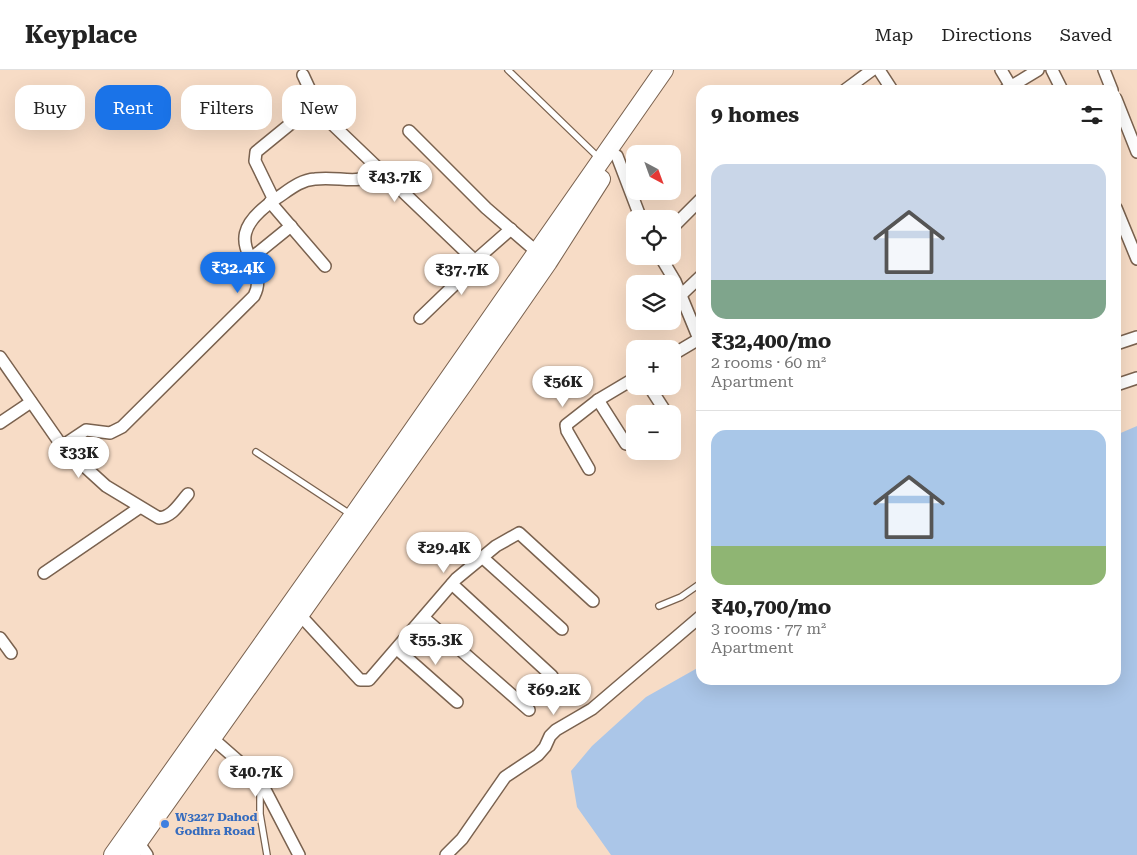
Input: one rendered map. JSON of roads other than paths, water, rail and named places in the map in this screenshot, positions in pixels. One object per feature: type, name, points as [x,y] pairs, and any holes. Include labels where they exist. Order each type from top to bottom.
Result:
[{"type":"main road","points":[[113,855],[548,262],[609,158],[664,70]]},
{"type":"main road","points":[[138,851],[212,738],[300,614],[359,520],[537,252],[677,70]]},
{"type":"street","points":[[853,85],[872,70]]},
{"type":"street","points":[[879,70],[889,85]]},
{"type":"street","points":[[1001,70],[1008,85]]},
{"type":"street","points":[[1016,85],[1038,70]]},
{"type":"street","points":[[1052,70],[1060,85]]},
{"type":"street","points":[[1104,70],[1110,85]]},
{"type":"street","points":[[303,75],[308,85]]},
{"type":"street","points":[[1121,112],[1137,152]]},
{"type":"street","points":[[283,130],[256,152],[255,161],[272,201],[326,266]]},
{"type":"street","points":[[338,130],[469,255],[474,259],[478,258]]},
{"type":"street","points":[[409,131],[486,208],[537,252]]},
{"type":"street","points":[[609,158],[636,210]]},
{"type":"street","points":[[62,446],[86,430],[110,432],[122,428],[254,296],[259,287],[259,280],[249,260],[245,237],[247,226],[252,218],[272,201],[297,184],[313,179],[361,181],[382,172]]},
{"type":"street","points":[[681,219],[696,204]]},
{"type":"street","points":[[1121,220],[1137,260]]},
{"type":"street","points":[[249,260],[291,226]]},
{"type":"street","points":[[420,318],[475,265],[478,258],[511,229]]},
{"type":"street","points":[[696,281],[681,295],[696,332]]},
{"type":"street","points":[[1121,342],[1137,337]]},
{"type":"street","points":[[681,351],[696,344]]},
{"type":"street","points":[[0,357],[62,446],[106,486],[139,508],[159,518],[166,518],[188,494]]},
{"type":"street","points":[[1121,383],[1137,378]]},
{"type":"street","points":[[589,469],[567,431],[566,425],[598,400],[626,383]]},
{"type":"street","points":[[598,400],[626,444]]},
{"type":"street","points":[[0,423],[31,402]]},
{"type":"street","points":[[44,573],[139,508]]},
{"type":"street","points":[[300,614],[360,680],[369,680],[452,584],[496,546],[519,533],[593,601]]},
{"type":"street","points":[[482,557],[562,629]]},
{"type":"street","points":[[452,584],[552,676]]},
{"type":"street","points":[[424,618],[529,710]]},
{"type":"street","points":[[446,855],[462,839],[505,777],[538,755],[556,730],[592,710],[696,620]]},
{"type":"street","points":[[0,638],[12,653]]},
{"type":"street","points":[[397,649],[458,702]]},
{"type":"street","points":[[212,738],[260,780],[299,855]]},
{"type":"lane","points":[[508,70],[609,158]]},
{"type":"lane","points":[[256,452],[359,520]]},
{"type":"lane","points":[[659,606],[681,597],[696,586]]},
{"type":"lane","points":[[260,780],[260,806],[267,855]]},
{"type":"water","points":[[1137,426],[1137,855],[611,855],[577,807],[571,771],[592,746],[646,697],[696,669],[696,685],[1121,685],[1121,433]]},
{"type":"place","name":"W3227 Dahod Godhra Road","points":[[165,824]]}]
